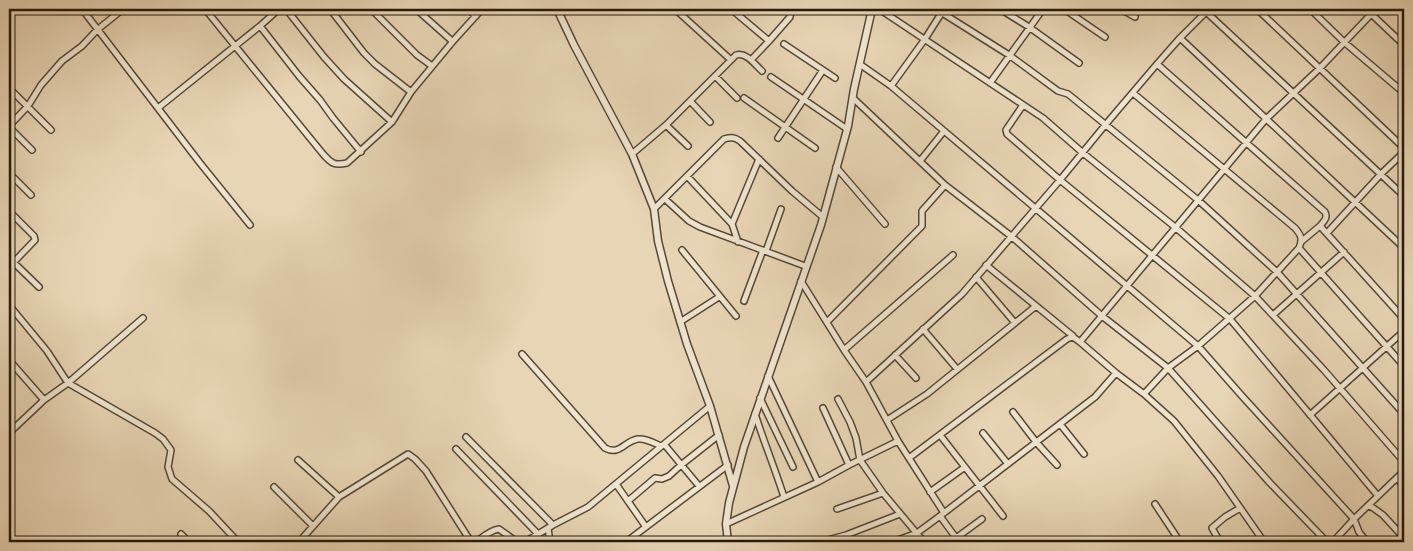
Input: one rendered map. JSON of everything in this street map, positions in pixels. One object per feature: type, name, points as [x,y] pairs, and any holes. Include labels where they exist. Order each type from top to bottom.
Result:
[{"type":"street","points":[[82,9],[250,225]]},
{"type":"street","points":[[32,150],[9,126],[28,106],[45,79],[62,61],[82,46],[97,30],[123,9]]},
{"type":"street","points":[[205,9],[330,162],[338,165],[347,164],[392,122],[411,92],[482,9]]},
{"type":"street","points":[[158,108],[279,9]]},
{"type":"street","points":[[286,9],[344,79],[392,122]]},
{"type":"street","points":[[330,9],[364,53],[411,92]]},
{"type":"street","points":[[371,9],[417,55],[432,66]]},
{"type":"street","points":[[416,9],[452,42]]},
{"type":"street","points":[[468,9],[476,16]]},
{"type":"street","points":[[557,9],[574,46],[632,154],[654,209],[658,241],[668,281],[687,344],[710,406],[733,487]]},
{"type":"street","points":[[675,9],[731,60]]},
{"type":"street","points":[[731,9],[770,41]]},
{"type":"street","points":[[751,60],[770,41],[790,16],[791,9]]},
{"type":"street","points":[[728,542],[726,524],[733,487],[754,414],[823,217],[848,129],[854,89],[861,65],[872,9]]},
{"type":"street","points":[[880,9],[1043,118],[1255,296],[1404,462]]},
{"type":"street","points":[[936,9],[943,11],[1058,91],[1068,94],[1198,200],[1277,272],[1404,414]]},
{"type":"street","points":[[1000,9],[1029,27],[1079,63]]},
{"type":"street","points":[[990,83],[1042,9]]},
{"type":"street","points":[[1064,9],[1105,37]]},
{"type":"street","points":[[1121,9],[1135,17]]},
{"type":"street","points":[[1257,9],[1404,150],[1327,232]]},
{"type":"street","points":[[1310,9],[1344,42],[1404,93]]},
{"type":"street","points":[[1366,9],[1373,11],[1404,45]]},
{"type":"street","points":[[866,382],[962,294],[1157,64],[1206,10],[1404,196]]},
{"type":"street","points":[[891,86],[943,11]]},
{"type":"street","points":[[1080,342],[1266,119],[1320,68],[1373,11]]},
{"type":"street","points":[[260,26],[361,152]]},
{"type":"street","points":[[1180,38],[1404,248]]},
{"type":"street","points":[[784,44],[834,78]]},
{"type":"street","points":[[632,154],[666,125],[739,54],[745,55],[762,72]]},
{"type":"street","points":[[1144,394],[1168,368],[1198,346],[1255,296],[1299,248],[1302,241],[1320,226],[1326,218],[1325,212],[1157,64]]},
{"type":"street","points":[[861,65],[891,86],[1198,346],[1354,519],[1359,532],[1367,542]]},
{"type":"street","points":[[778,138],[823,70]]},
{"type":"street","points":[[715,76],[737,98]]},
{"type":"street","points":[[771,77],[848,129]]},
{"type":"street","points":[[9,88],[51,130]]},
{"type":"street","points":[[1133,93],[1295,228],[1302,236],[1302,241]]},
{"type":"street","points":[[744,98],[815,148]]},
{"type":"street","points":[[854,99],[945,185],[1011,236],[1102,316],[1168,368],[1270,483],[1327,542]]},
{"type":"street","points":[[690,101],[710,122]]},
{"type":"street","points":[[1024,105],[1006,130],[1007,134],[1060,180],[1230,319],[1378,496]]},
{"type":"street","points":[[666,125],[688,146]]},
{"type":"street","points":[[920,161],[944,131]]},
{"type":"street","points":[[654,209],[724,139],[729,137],[740,141],[792,191],[823,217]]},
{"type":"street","points":[[732,224],[759,159]]},
{"type":"street","points":[[836,167],[885,224]]},
{"type":"street","points":[[9,172],[31,195]]},
{"type":"street","points":[[687,176],[732,224],[738,242]]},
{"type":"street","points":[[827,322],[922,226],[922,211],[945,185]]},
{"type":"street","points":[[665,198],[689,221],[700,227],[805,266]]},
{"type":"street","points":[[744,300],[781,209]]},
{"type":"street","points":[[9,211],[35,238],[33,242],[10,262],[39,287]]},
{"type":"street","points":[[1320,226],[1404,319]]},
{"type":"street","points":[[1299,248],[1404,366]]},
{"type":"street","points":[[682,250],[736,316]]},
{"type":"street","points":[[1273,315],[1344,252]]},
{"type":"street","points":[[844,350],[953,255]]},
{"type":"street","points":[[986,265],[1144,394],[1180,428],[1218,476],[1264,542]]},
{"type":"street","points":[[976,277],[1015,323]]},
{"type":"street","points":[[801,281],[866,382],[898,441],[958,540],[982,519]]},
{"type":"street","points":[[680,322],[719,297]]},
{"type":"street","points":[[9,306],[47,351],[68,383],[155,433],[169,445],[171,450],[168,467],[172,479],[209,511],[238,542]]},
{"type":"street","points":[[887,420],[927,394],[1036,306]]},
{"type":"street","points":[[9,433],[44,400],[68,383],[143,318]]},
{"type":"street","points":[[923,329],[957,370]]},
{"type":"street","points":[[1310,416],[1404,331]]},
{"type":"street","points":[[909,458],[1055,347],[1073,337]]},
{"type":"street","points":[[522,354],[605,448],[615,451],[637,439],[662,445],[699,486]]},
{"type":"street","points":[[895,355],[916,378]]},
{"type":"street","points":[[9,360],[44,400]]},
{"type":"street","points":[[892,542],[917,533],[1008,464],[1095,397],[1116,372]]},
{"type":"street","points":[[768,376],[818,482]]},
{"type":"street","points":[[760,397],[794,467]]},
{"type":"street","points":[[838,399],[856,438],[860,460],[883,493],[924,542]]},
{"type":"street","points":[[526,542],[588,507],[710,406]]},
{"type":"street","points":[[823,408],[849,465]]},
{"type":"street","points":[[1013,412],[1057,465]]},
{"type":"street","points":[[754,414],[784,497]]},
{"type":"street","points":[[1060,424],[1084,454]]},
{"type":"street","points":[[983,433],[1008,464]]},
{"type":"street","points":[[628,501],[655,478],[662,479],[669,476],[681,464],[719,435]]},
{"type":"street","points":[[940,435],[1003,516]]},
{"type":"street","points":[[466,437],[550,527],[550,542]]},
{"type":"street","points":[[726,524],[818,482],[898,441]]},
{"type":"street","points":[[456,450],[538,534]]},
{"type":"street","points":[[299,542],[339,497],[408,454],[426,471],[470,542]]},
{"type":"street","points":[[298,460],[339,497]]},
{"type":"street","points":[[596,542],[614,540],[625,542],[728,466]]},
{"type":"street","points":[[930,492],[965,468]]},
{"type":"street","points":[[1333,542],[1404,471]]},
{"type":"street","points":[[1397,478],[1404,487]]},
{"type":"street","points":[[616,484],[646,527]]},
{"type":"street","points":[[274,487],[314,526]]},
{"type":"street","points":[[837,509],[883,493]]},
{"type":"street","points":[[1155,504],[1180,542]]},
{"type":"street","points":[[1369,504],[1383,515],[1403,540]]},
{"type":"street","points":[[1220,542],[1212,528],[1240,508]]},
{"type":"street","points":[[820,542],[846,535],[900,514]]},
{"type":"street","points":[[476,542],[494,530],[499,529],[511,540],[517,542]]},
{"type":"street","points":[[181,534],[189,542]]}]
